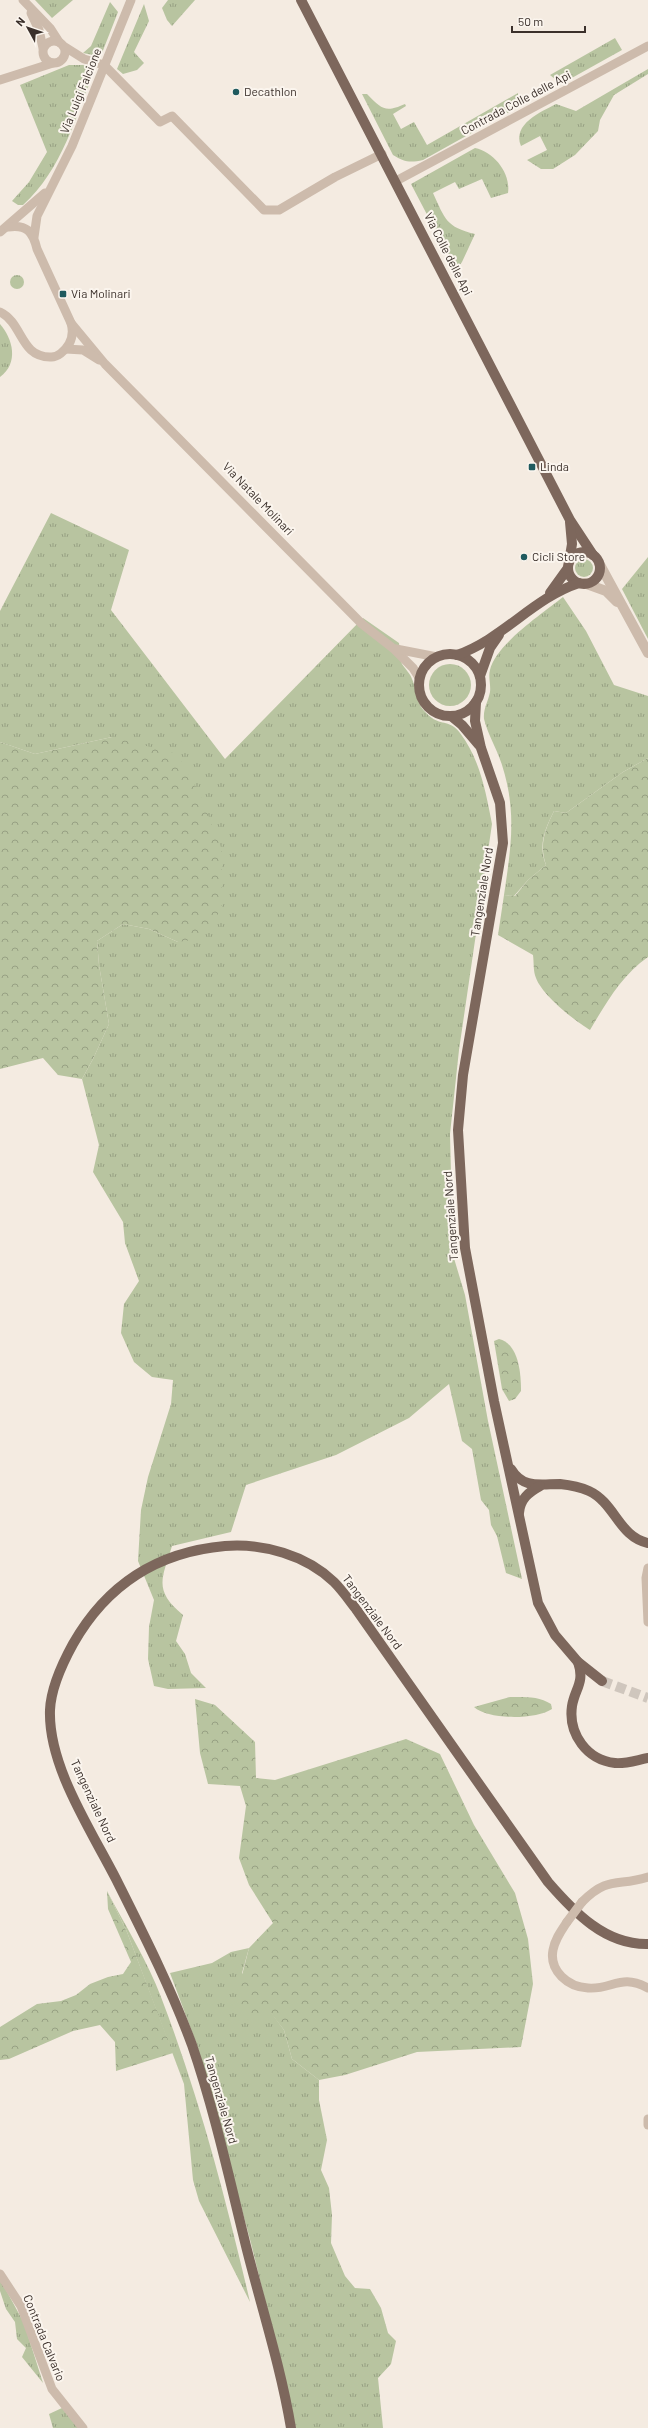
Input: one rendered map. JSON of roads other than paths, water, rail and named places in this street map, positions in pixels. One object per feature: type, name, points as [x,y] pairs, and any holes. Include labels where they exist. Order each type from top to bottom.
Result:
[{"type":"main road","name":"Via Colle delle Api","points":[[302,0],[570,520],[596,559]]},
{"type":"main road","name":"Via Colle delle Api","points":[[569,565],[572,544],[570,520]]},
{"type":"main road","points":[[501,632],[490,648],[480,676],[480,694],[476,702],[469,709],[451,716],[434,711],[427,705],[422,697],[420,679],[429,663],[436,657],[458,655],[474,649],[501,632],[546,598],[562,579],[569,565],[579,552],[596,559],[597,577],[546,598]]},
{"type":"main road","points":[[569,565],[571,577],[582,583]]},
{"type":"main road","points":[[458,655],[467,659],[475,666],[480,676]]},
{"type":"main road","name":"Tangenziale Nord","points":[[476,702],[474,721],[481,748],[500,803],[503,843],[463,1075],[458,1130],[465,1248],[494,1401],[538,1603],[555,1635],[578,1662],[601,1681],[580,1687]]},
{"type":"main road","name":"Tangenziale Nord","points":[[451,716],[462,725],[481,748]]},
{"type":"main road","points":[[509,1465],[521,1480],[540,1486],[559,1484],[575,1486],[591,1492],[605,1503],[625,1531],[641,1542],[648,1543]]},
{"type":"main road","points":[[519,1518],[521,1502],[526,1496],[540,1486]]},
{"type":"main road","name":"Tangenziale Nord","points":[[291,2428],[281,2379],[224,2160],[192,2045],[147,1940],[72,1793],[51,1735],[50,1708],[56,1679],[80,1633],[97,1608],[119,1586],[144,1569],[172,1556],[202,1548],[232,1545],[255,1546],[300,1559],[324,1573],[336,1584],[356,1609],[548,1882],[565,1902],[587,1922],[602,1931],[635,1943],[648,1944]]},
{"type":"main road","points":[[578,1662],[581,1670],[580,1687],[572,1704],[572,1718],[574,1732],[584,1747],[598,1758],[607,1762],[627,1762],[648,1758]]},
{"type":"street","name":"Via Luigi Falcione","points":[[34,237],[37,216],[49,189],[72,146],[131,0]]},
{"type":"street","points":[[26,3],[50,28],[62,45],[65,55],[56,62],[46,60],[39,30],[26,3]]},
{"type":"street","points":[[27,71],[52,41],[62,45],[84,59],[104,65],[160,122],[172,116],[264,210],[279,210],[335,177],[382,154]]},
{"type":"street","name":"Contrada Colle delle Api","points":[[396,181],[648,46]]},
{"type":"street","points":[[0,80],[56,62],[84,59]]},
{"type":"street","name":"Via Luigi Falcione","points":[[4,230],[49,189]]},
{"type":"street","points":[[4,230],[16,226],[24,228],[34,237]]},
{"type":"street","name":"Via Natale Molinari","points":[[34,237],[37,249],[71,323],[105,364],[362,624],[394,649],[413,668],[420,679]]},
{"type":"street","points":[[0,312],[15,325],[26,347],[37,356],[52,358],[66,349],[73,332],[71,323]]},
{"type":"street","name":"Via Natale Molinari","points":[[66,349],[83,350],[105,364]]},
{"type":"street","name":"Via Colle delle Api","points":[[596,559],[648,653]]},
{"type":"street","name":"Via Colle delle Api","points":[[582,583],[606,592],[623,608]]},
{"type":"street","name":"Via Natale Molinari","points":[[394,649],[436,657]]},
{"type":"street","points":[[648,1568],[646,1578],[648,1622]]},
{"type":"street","points":[[648,1878],[637,1881],[608,1883],[595,1889],[566,1922],[556,1939],[553,1960],[559,1974],[569,1983],[590,1989],[625,1981],[648,1988]]},
{"type":"street","points":[[648,2119],[648,2125]]},
{"type":"street","name":"Contrada Calvario","points":[[0,2274],[21,2306],[52,2390],[83,2428]]},
{"type":"tunnel","points":[[602,1681],[648,1698]]},
{"type":"place","name":"Decathlon","points":[[236,92]]},
{"type":"place","name":"Via Molinari","points":[[63,294]]},
{"type":"place","name":"Linda","points":[[532,467]]},
{"type":"place","name":"Cicli Store","points":[[524,557]]}]
